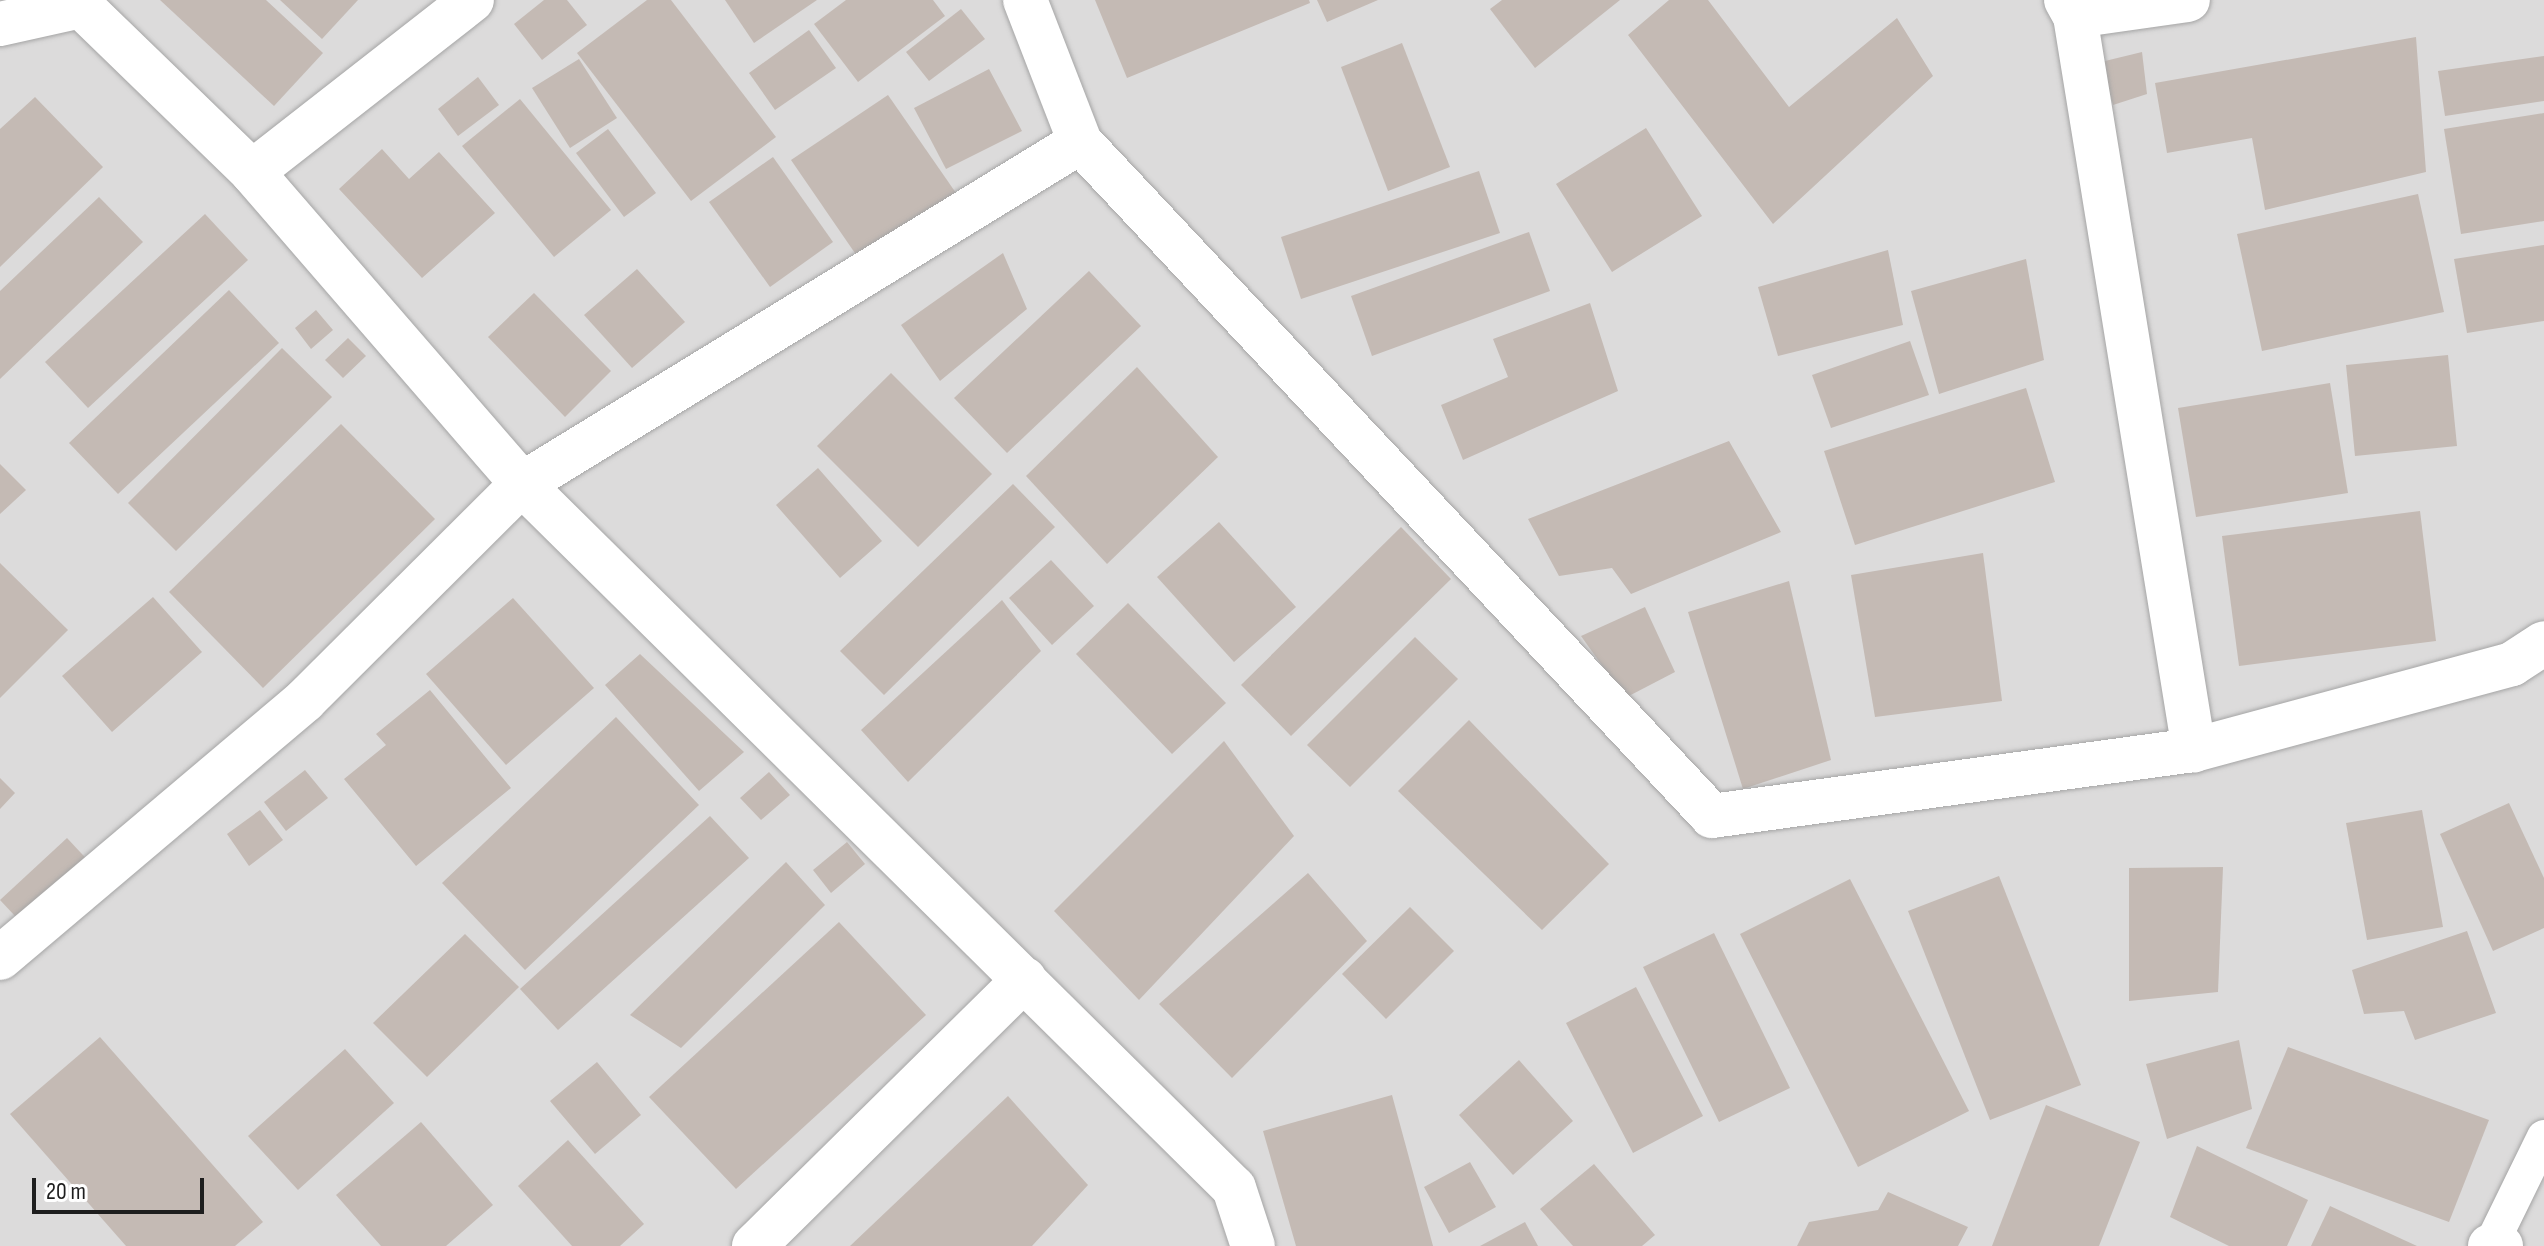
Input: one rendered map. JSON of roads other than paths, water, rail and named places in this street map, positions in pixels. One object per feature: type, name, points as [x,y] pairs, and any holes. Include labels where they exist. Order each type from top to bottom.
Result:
[{"type":"street","points":[[252,172],[472,0]]},
{"type":"street","points":[[1025,0],[1080,142],[1712,816],[2194,750],[2512,664],[2544,643]]},
{"type":"street","points":[[2188,0],[2071,8],[2194,750]]},
{"type":"street","points":[[0,24],[81,6],[252,172],[522,484],[1234,1188],[1253,1246]]},
{"type":"street","points":[[0,958],[305,700],[522,484],[1080,142]]},
{"type":"street","points":[[754,1246],[1025,979]]},
{"type":"lane","points":[[2495,1245],[2544,1137]]}]
